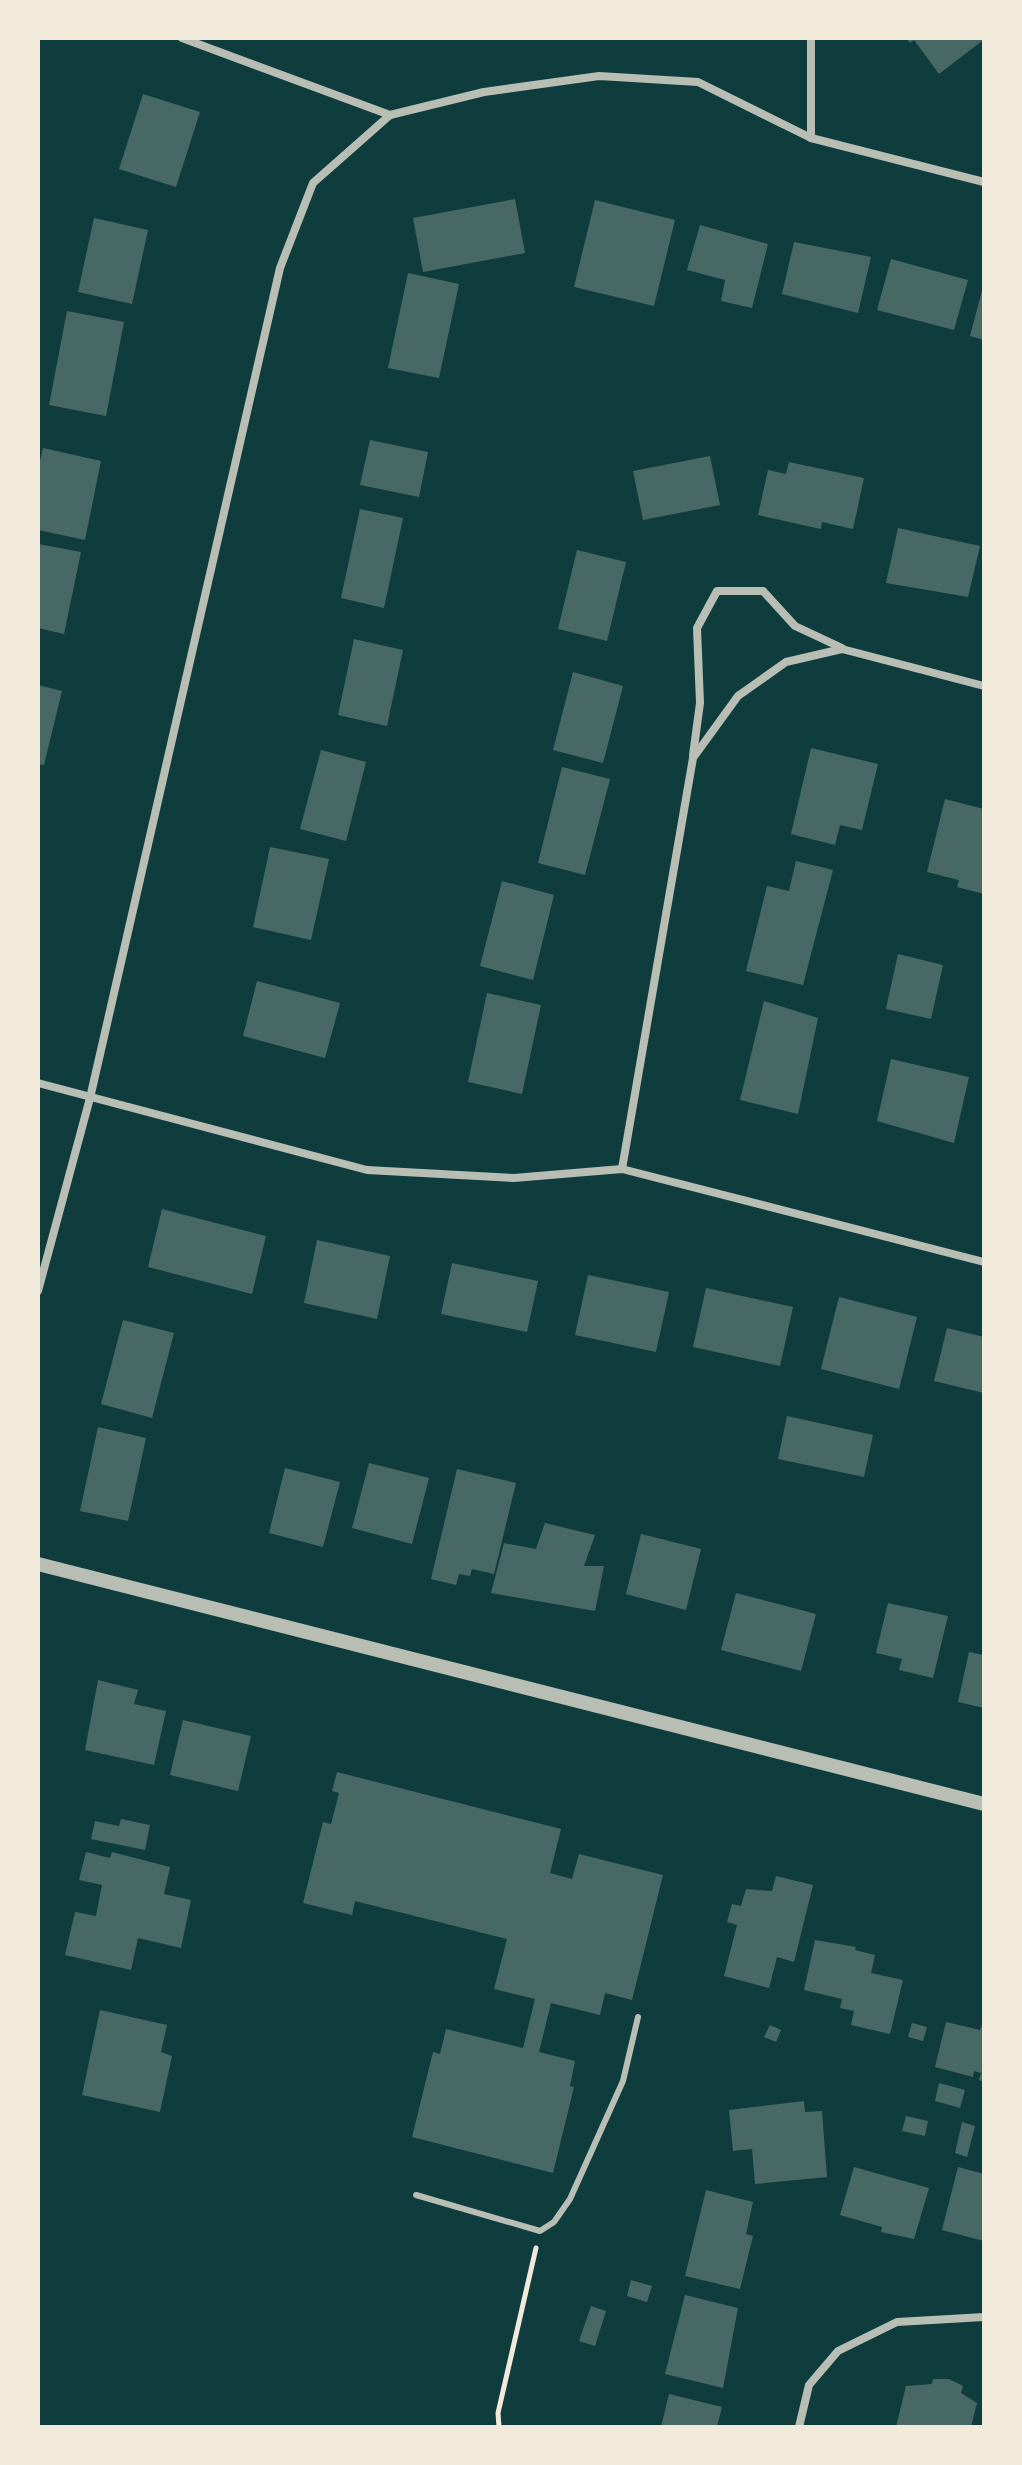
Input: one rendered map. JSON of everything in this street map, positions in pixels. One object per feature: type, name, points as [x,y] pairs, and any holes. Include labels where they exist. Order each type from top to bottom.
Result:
[{"type":"street","points":[[182,38],[390,115]]},
{"type":"street","points":[[811,38],[811,138]]},
{"type":"street","points":[[38,1291],[90,1098],[280,268],[313,183],[390,115],[484,92],[599,76],[698,82],[811,138],[984,182]]},
{"type":"street","points":[[622,1169],[693,758],[700,703],[697,628],[717,591],[763,591],[795,626],[842,649],[984,686]]},
{"type":"street","points":[[693,758],[738,696],[786,662],[842,649]]},
{"type":"street","points":[[38,1083],[367,1170],[514,1178],[622,1169],[984,1262]]},
{"type":"street","points":[[38,1564],[984,1804]]},
{"type":"street","points":[[799,2427],[809,2385],[838,2351],[897,2322],[984,2317]]},
{"type":"lane","points":[[416,2195],[540,2231],[554,2222],[570,2199],[623,2081],[638,2017]]},
{"type":"path","points":[[499,2427],[498,2413],[540,2231]]},
{"type":"building","points":[[906,38],[980,38],[982,41],[939,74],[914,40],[910,43]]},
{"type":"building","points":[[143,94],[200,112],[176,187],[119,169]]},
{"type":"building","points":[[515,199],[525,253],[423,272],[413,218]]},
{"type":"building","points":[[595,200],[675,220],[654,306],[574,287]]},
{"type":"building","points":[[94,218],[148,230],[132,304],[78,292]]},
{"type":"building","points":[[700,225],[768,244],[752,308],[721,301],[725,280],[687,270]]},
{"type":"building","points":[[794,242],[871,257],[858,313],[782,294]]},
{"type":"building","points":[[891,259],[968,280],[954,330],[877,310]]},
{"type":"building","points":[[408,273],[459,284],[439,378],[388,368]]},
{"type":"building","points":[[984,283],[984,340],[970,336]]},
{"type":"building","points":[[67,311],[124,322],[106,416],[49,405]]},
{"type":"building","points":[[370,440],[428,452],[419,497],[360,485]]},
{"type":"building","points":[[43,448],[101,461],[85,540],[38,530],[38,469]]},
{"type":"building","points":[[710,456],[720,505],[643,520],[633,471]]},
{"type":"building","points":[[789,462],[864,478],[853,529],[822,522],[821,529],[758,515],[768,470],[786,474]]},
{"type":"building","points":[[360,509],[403,518],[384,608],[341,598]]},
{"type":"building","points":[[898,528],[980,546],[968,597],[886,583]]},
{"type":"building","points":[[38,544],[81,552],[64,634],[38,628]]},
{"type":"building","points":[[577,550],[626,562],[607,641],[558,629]]},
{"type":"building","points":[[354,639],[403,650],[387,726],[338,715]]},
{"type":"building","points":[[573,672],[623,686],[603,763],[553,750]]},
{"type":"building","points":[[38,685],[62,691],[44,765],[38,764]]},
{"type":"building","points":[[811,748],[878,764],[862,830],[840,825],[835,845],[791,834]]},
{"type":"building","points":[[321,750],[366,762],[346,841],[300,829]]},
{"type":"building","points":[[562,767],[610,779],[585,875],[538,863]]},
{"type":"building","points":[[945,799],[984,809],[984,894],[957,887],[959,880],[927,872]]},
{"type":"building","points":[[270,847],[329,859],[311,940],[253,927]]},
{"type":"building","points":[[796,861],[833,870],[803,985],[746,971],[767,886],[789,891]]},
{"type":"building","points":[[502,881],[554,895],[533,980],[480,966]]},
{"type":"building","points":[[898,954],[943,965],[931,1019],[886,1009]]},
{"type":"building","points":[[257,981],[340,1003],[325,1058],[243,1036]]},
{"type":"building","points":[[487,993],[541,1005],[522,1094],[468,1082]]},
{"type":"building","points":[[764,1001],[818,1018],[798,1114],[740,1100]]},
{"type":"building","points":[[891,1059],[969,1077],[954,1143],[877,1121]]},
{"type":"building","points":[[162,1209],[266,1236],[252,1294],[148,1267]]},
{"type":"building","points":[[317,1240],[390,1256],[377,1319],[304,1303]]},
{"type":"building","points":[[452,1263],[538,1281],[527,1332],[441,1314]]},
{"type":"building","points":[[588,1275],[669,1292],[656,1352],[575,1335]]},
{"type":"building","points":[[706,1288],[793,1307],[780,1366],[693,1347]]},
{"type":"building","points":[[839,1297],[917,1317],[899,1389],[821,1369]]},
{"type":"building","points":[[123,1320],[174,1333],[152,1418],[101,1404]]},
{"type":"building","points":[[947,1328],[984,1337],[984,1393],[934,1381]]},
{"type":"building","points":[[787,1416],[873,1435],[864,1477],[778,1459]]},
{"type":"building","points":[[98,1427],[146,1438],[128,1521],[80,1511]]},
{"type":"building","points":[[369,1463],[429,1478],[412,1544],[352,1528]]},
{"type":"building","points":[[285,1468],[340,1482],[323,1547],[269,1533]]},
{"type":"building","points":[[457,1469],[516,1483],[494,1574],[472,1569],[470,1576],[459,1574],[456,1585],[431,1579]]},
{"type":"building","points":[[545,1523],[595,1535],[584,1566],[604,1566],[595,1611],[491,1593],[504,1543],[536,1549]]},
{"type":"building","points":[[641,1534],[701,1549],[686,1610],[626,1594]]},
{"type":"building","points":[[736,1593],[816,1614],[801,1671],[721,1650]]},
{"type":"building","points":[[888,1603],[948,1616],[933,1678],[899,1670],[902,1659],[876,1653]]},
{"type":"building","points":[[969,1652],[984,1655],[984,1708],[958,1702]]},
{"type":"building","points":[[98,1680],[138,1690],[134,1704],[166,1711],[154,1765],[85,1750]]},
{"type":"building","points":[[183,1720],[251,1736],[238,1791],[170,1775]]},
{"type":"building","points":[[337,1772],[561,1829],[550,1873],[572,1879],[579,1854],[663,1875],[632,2000],[605,1993],[600,2015],[551,2003],[539,2052],[575,2061],[570,2086],[574,2087],[553,2173],[412,2137],[433,2052],[440,2054],[446,2029],[523,2048],[535,1999],[494,1989],[507,1939],[355,1901],[352,1915],[303,1903],[323,1822],[331,1824],[339,1793],[332,1791]]},
{"type":"building","points":[[121,1819],[150,1825],[145,1850],[91,1839],[95,1821],[119,1826]]},
{"type":"building","points":[[86,1852],[110,1858],[112,1852],[170,1867],[164,1894],[191,1900],[181,1948],[138,1938],[131,1970],[65,1955],[75,1912],[96,1916],[102,1885],[79,1880]]},
{"type":"building","points":[[776,1876],[813,1885],[794,1962],[777,1957],[769,1988],[724,1976],[737,1925],[727,1922],[732,1904],[741,1906],[746,1889],[772,1891]]},
{"type":"building","points":[[815,1940],[856,1947],[855,1950],[875,1955],[871,1973],[903,1980],[890,2034],[851,2025],[854,2011],[840,2008],[842,1999],[804,1990]]},
{"type":"building","points":[[100,2010],[167,2025],[161,2052],[172,2056],[160,2112],[82,2095]]},
{"type":"building","points":[[984,2019],[984,2082],[979,2080],[981,2073],[974,2071],[973,2077],[935,2067],[946,2022],[980,2030]]},
{"type":"building","points":[[912,2023],[927,2027],[923,2041],[908,2037]]},
{"type":"building","points":[[770,2025],[781,2030],[776,2042],[764,2037]]},
{"type":"building","points":[[939,2083],[965,2090],[960,2108],[935,2101]]},
{"type":"building","points":[[804,2101],[805,2112],[822,2111],[827,2177],[755,2184],[752,2149],[733,2151],[729,2110]]},
{"type":"building","points":[[906,2116],[928,2121],[925,2136],[902,2131]]},
{"type":"building","points":[[962,2122],[975,2126],[967,2157],[955,2153]]},
{"type":"building","points":[[854,2167],[929,2188],[914,2239],[881,2232],[882,2227],[840,2215]]},
{"type":"building","points":[[958,2167],[984,2174],[984,2241],[942,2230]]},
{"type":"building","points":[[706,2190],[753,2202],[746,2234],[753,2236],[740,2289],[685,2276]]},
{"type":"building","points":[[631,2280],[652,2286],[647,2302],[627,2296]]},
{"type":"building","points":[[685,2295],[738,2308],[723,2388],[665,2374]]},
{"type":"building","points":[[591,2306],[606,2311],[595,2346],[579,2341]]},
{"type":"building","points":[[933,2379],[949,2379],[963,2386],[961,2393],[977,2403],[971,2427],[896,2427],[906,2386],[932,2384]]},
{"type":"building","points":[[669,2394],[722,2407],[717,2427],[661,2427]]}]
